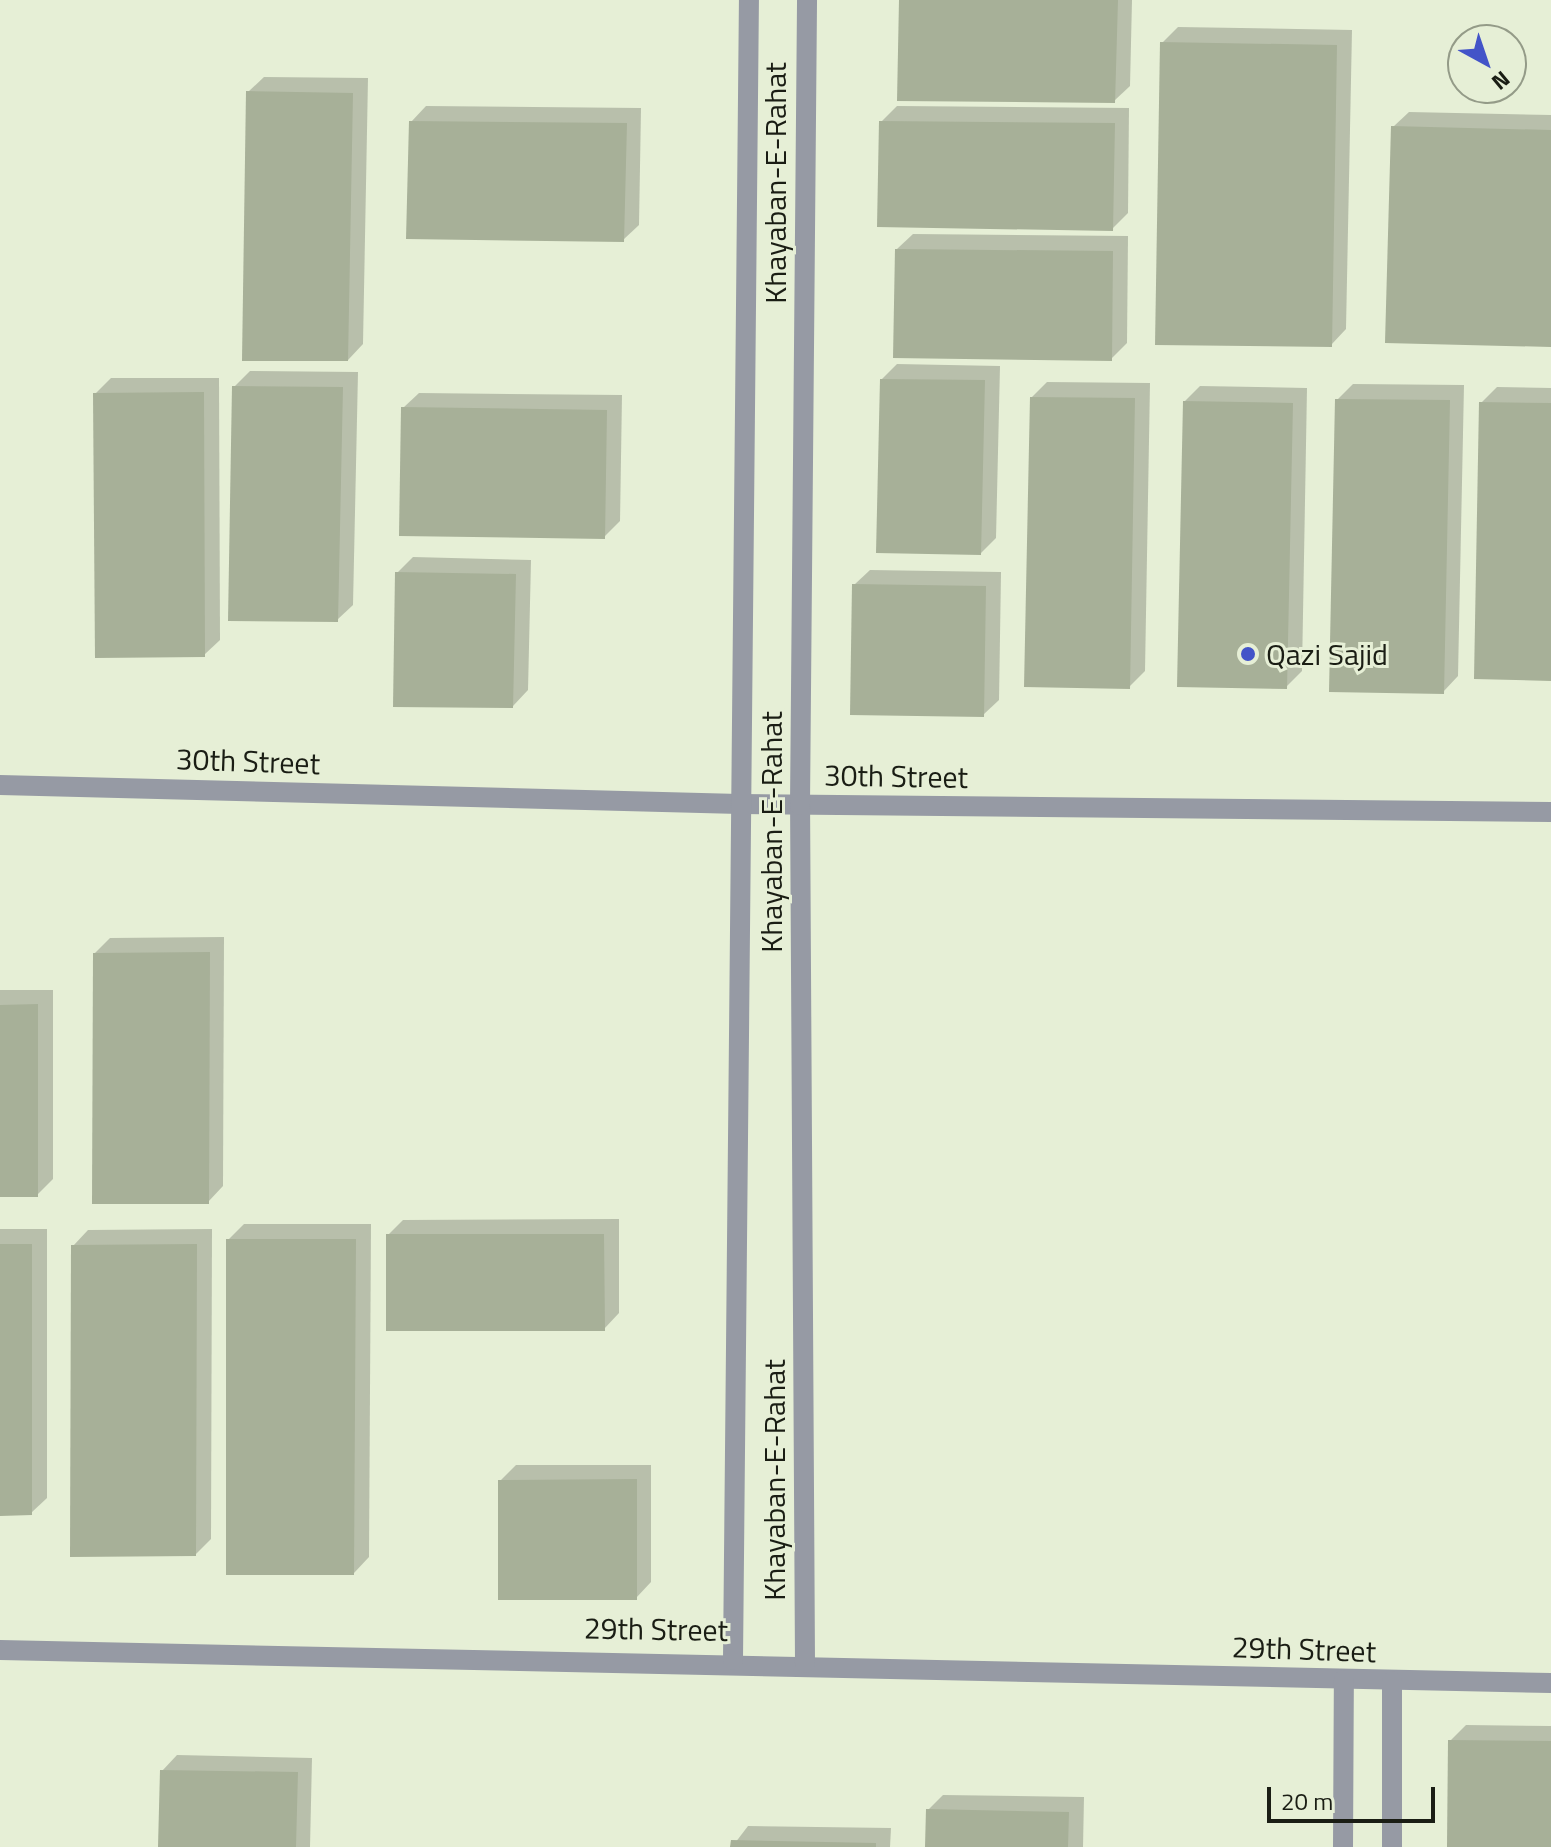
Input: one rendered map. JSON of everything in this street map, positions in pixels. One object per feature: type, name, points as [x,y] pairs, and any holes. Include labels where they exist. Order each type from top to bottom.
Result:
[{"type":"street","name":"Khayaban-E-Rahat","points":[[733,1660],[749,0]]},
{"type":"street","name":"Khayaban-E-Rahat","points":[[805,1663],[800,805],[807,0]]},
{"type":"street","name":"30th Street","points":[[0,785],[740,804],[1551,812]]},
{"type":"street","name":"29th Street","points":[[0,1650],[733,1660],[1344,1680],[1551,1683]]},
{"type":"street","points":[[1343,1847],[1344,1680]]},
{"type":"street","points":[[1392,1681],[1392,1847]]},
{"type":"building","points":[[899,0],[1118,0],[1115,103],[897,101]]},
{"type":"building","points":[[1160,42],[1337,45],[1332,347],[1155,345]]},
{"type":"building","points":[[246,91],[353,93],[348,361],[242,361]]},
{"type":"building","points":[[409,121],[627,123],[624,242],[406,239]]},
{"type":"building","points":[[879,121],[1115,123],[1113,231],[877,227]]},
{"type":"building","points":[[1391,126],[1551,130],[1551,347],[1385,343]]},
{"type":"building","points":[[895,249],[1113,251],[1112,361],[893,358]]},
{"type":"building","points":[[880,379],[985,380],[981,555],[876,553]]},
{"type":"building","points":[[232,386],[343,387],[338,622],[228,621]]},
{"type":"building","points":[[204,392],[205,657],[95,658],[93,393]]},
{"type":"building","points":[[1030,397],[1135,398],[1130,689],[1024,687]]},
{"type":"building","points":[[1335,399],[1450,400],[1444,694],[1329,692]]},
{"type":"building","points":[[1183,401],[1293,403],[1287,689],[1177,687]]},
{"type":"building","points":[[1479,402],[1551,403],[1551,681],[1474,679]]},
{"type":"building","points":[[401,407],[607,410],[605,539],[399,536]]},
{"type":"building","points":[[395,572],[516,574],[513,708],[393,707]]},
{"type":"building","points":[[852,584],[986,586],[984,717],[850,715]]},
{"type":"building","points":[[210,952],[209,1204],[92,1204],[93,953]]},
{"type":"building","points":[[38,1004],[38,1197],[0,1197],[0,1005]]},
{"type":"building","points":[[386,1234],[604,1234],[605,1331],[386,1331]]},
{"type":"building","points":[[226,1239],[356,1239],[354,1575],[226,1575]]},
{"type":"building","points":[[0,1244],[32,1244],[32,1515],[0,1516]]},
{"type":"building","points":[[197,1244],[196,1556],[70,1557],[71,1245]]},
{"type":"building","points":[[637,1479],[637,1600],[498,1600],[498,1480]]},
{"type":"building","points":[[1448,1740],[1551,1741],[1551,1847],[1447,1847]]},
{"type":"building","points":[[160,1770],[298,1772],[296,1847],[158,1847]]},
{"type":"building","points":[[926,1809],[1069,1812],[1068,1847],[925,1847]]},
{"type":"building","points":[[731,1840],[876,1843],[876,1847],[730,1847]]},
{"type":"place","name":"Qazi Sajid","points":[[1248,654]]}]
